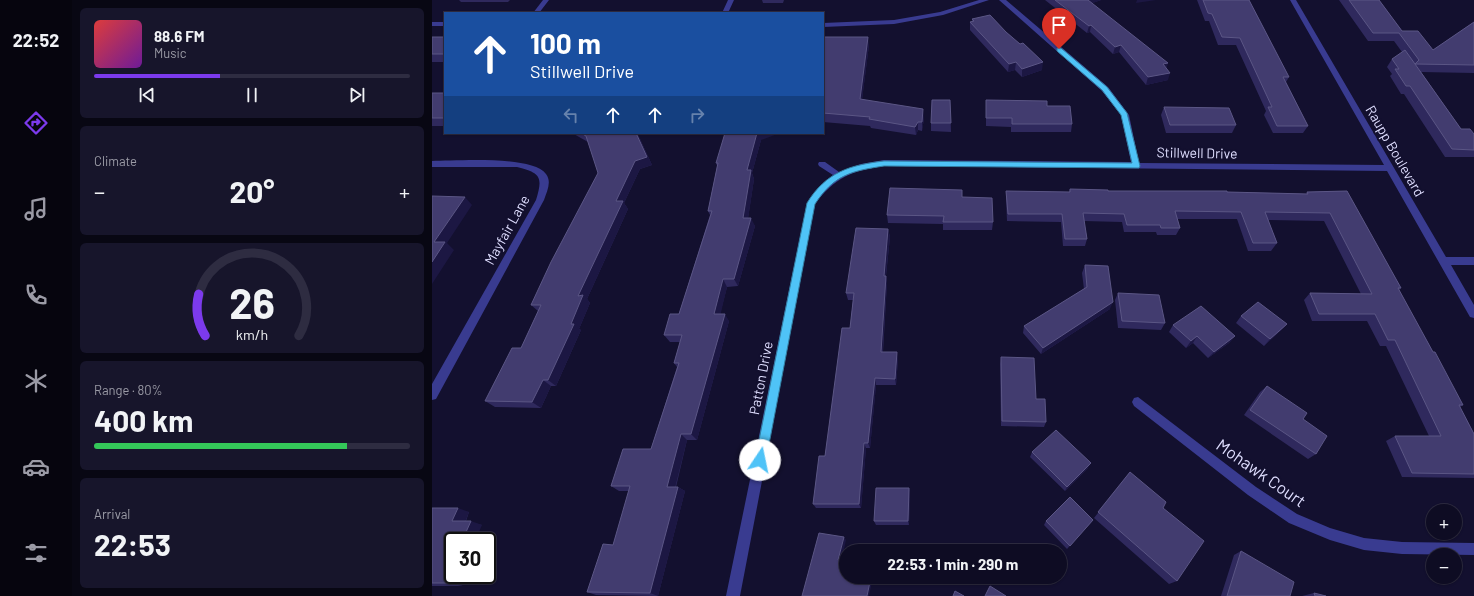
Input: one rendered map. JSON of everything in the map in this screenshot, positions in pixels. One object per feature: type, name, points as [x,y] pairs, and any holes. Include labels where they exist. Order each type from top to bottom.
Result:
[{"type":"street","points":[[537,12],[546,0]]},
{"type":"street","points":[[725,12],[731,0]]},
{"type":"street","points":[[824,25],[894,22],[942,14],[986,0]]},
{"type":"street","points":[[1002,0],[1105,89],[1125,115],[1136,166]]},
{"type":"street","name":"Raupp Boulevard","points":[[1293,0],[1474,314]]},
{"type":"street","points":[[432,24],[444,24]]},
{"type":"street","name":"Stillwell Drive","points":[[838,175],[859,167],[884,163],[1390,168]]},
{"type":"street","name":"Mayfair Lane","points":[[432,164],[518,164],[532,168],[542,175],[545,184],[540,200],[432,396]]},
{"type":"street","points":[[822,164],[838,175]]},
{"type":"street","name":"Patton Drive","points":[[733,596],[811,203],[821,188],[838,175]]},
{"type":"street","points":[[1442,260],[1474,261]]},
{"type":"street","name":"Mohawk Court","points":[[1138,402],[1252,491],[1293,519],[1330,534],[1364,544],[1402,548],[1474,549]]},
{"type":"building","points":[[1055,0],[1088,0],[1168,63],[1163,64],[1170,73],[1148,77],[1121,45],[1115,47],[1091,25],[1089,26]]},
{"type":"building","points":[[1203,0],[1249,0],[1289,77],[1283,77],[1308,126],[1277,126],[1268,107],[1272,107],[1240,38],[1222,37],[1212,14],[1208,13]]},
{"type":"building","points":[[1349,0],[1379,0],[1402,31],[1418,31],[1433,50],[1474,22],[1474,65],[1415,64],[1419,60],[1399,33],[1373,33]]},
{"type":"building","points":[[990,15],[1006,32],[1020,44],[1023,43],[1043,62],[1022,69],[1016,62],[1009,64],[970,22],[974,21],[972,19]]},
{"type":"building","points":[[432,37],[444,37],[444,54],[432,54]]},
{"type":"building","points":[[824,37],[868,37],[860,99],[923,109],[922,122],[918,122],[915,127],[869,119],[870,117],[824,113]]},
{"type":"building","points":[[1405,50],[1461,129],[1470,129],[1474,134],[1474,150],[1452,149],[1410,86],[1406,86],[1395,69],[1399,69],[1392,59]]},
{"type":"building","points":[[432,93],[444,93],[444,118],[432,118]]},
{"type":"building","points":[[932,100],[950,100],[951,123],[931,123]]},
{"type":"building","points":[[986,100],[1047,101],[1047,106],[1070,106],[1072,124],[1012,124],[1012,118],[986,118]]},
{"type":"building","points":[[1164,107],[1229,108],[1236,125],[1170,125]]},
{"type":"building","points":[[583,134],[636,134],[647,157],[635,161],[616,201],[623,201],[578,296],[583,295],[571,324],[574,324],[548,380],[543,380],[532,402],[485,401],[512,348],[521,348],[541,305],[531,305],[551,262],[598,173],[586,136]]},
{"type":"building","points":[[725,134],[757,134],[747,170],[751,170],[743,218],[751,218],[734,279],[723,279],[714,314],[725,314],[691,434],[681,434],[667,487],[678,487],[650,593],[587,592],[603,544],[613,545],[630,486],[611,486],[623,449],[651,449],[679,363],[674,363],[682,335],[664,335],[670,314],[679,314],[712,211],[708,211],[718,163],[716,163]]},
{"type":"building","points":[[890,188],[962,190],[962,197],[992,198],[993,222],[943,222],[944,216],[887,215]]},
{"type":"building","points":[[1070,189],[1108,191],[1227,191],[1308,194],[1307,192],[1347,191],[1401,288],[1398,288],[1433,352],[1435,352],[1463,405],[1459,405],[1474,434],[1474,474],[1412,473],[1395,436],[1441,436],[1395,340],[1388,340],[1375,314],[1319,314],[1310,293],[1372,294],[1330,213],[1265,212],[1277,243],[1253,243],[1241,212],[1175,211],[1180,228],[1161,228],[1160,225],[1127,225],[1124,214],[1083,213],[1087,239],[1065,239],[1062,214],[1008,214],[1006,191],[1070,192]]},
{"type":"building","points":[[432,196],[465,197],[434,242],[445,242],[432,262]]},
{"type":"building","points":[[856,228],[888,229],[884,276],[886,276],[881,352],[897,352],[895,379],[875,378],[868,443],[864,443],[859,504],[813,504],[819,456],[825,456],[842,328],[850,328],[854,293],[846,293]]},
{"type":"building","points":[[1085,265],[1108,266],[1113,302],[1043,348],[1024,326],[1087,287]]},
{"type":"building","points":[[1118,293],[1159,295],[1165,323],[1122,321]]},
{"type":"building","points":[[1258,302],[1287,324],[1270,339],[1241,316]]},
{"type":"building","points":[[1201,306],[1235,336],[1214,352],[1197,336],[1191,341],[1173,325]]},
{"type":"building","points":[[1001,357],[1034,358],[1036,399],[1045,399],[1046,422],[1002,421]]},
{"type":"building","points":[[1267,386],[1307,413],[1303,419],[1327,436],[1316,454],[1250,410]]},
{"type":"building","points":[[1056,430],[1091,463],[1067,487],[1032,452]]},
{"type":"building","points":[[1130,472],[1166,502],[1163,508],[1204,541],[1177,581],[1098,512]]},
{"type":"building","points":[[876,488],[909,488],[908,521],[874,521]]},
{"type":"building","points":[[1070,497],[1093,520],[1070,546],[1046,521]]},
{"type":"building","points":[[432,508],[458,508],[452,521],[471,521],[466,532],[444,532],[444,583],[432,583]]},
{"type":"building","points":[[819,533],[844,537],[842,544],[839,544],[839,584],[870,584],[867,596],[802,596]]},
{"type":"building","points":[[1241,551],[1294,582],[1290,596],[1227,596]]},
{"type":"building","points":[[990,586],[1006,596],[985,596]]},
{"type":"building","points":[[955,591],[964,596],[953,596]]},
{"type":"building","points":[[1314,593],[1326,596],[1315,596]]},
{"type":"route","points":[[760,460],[811,203],[821,188],[838,175],[859,167],[884,163],[1136,166],[1125,115],[1105,89],[1059,49]]}]
